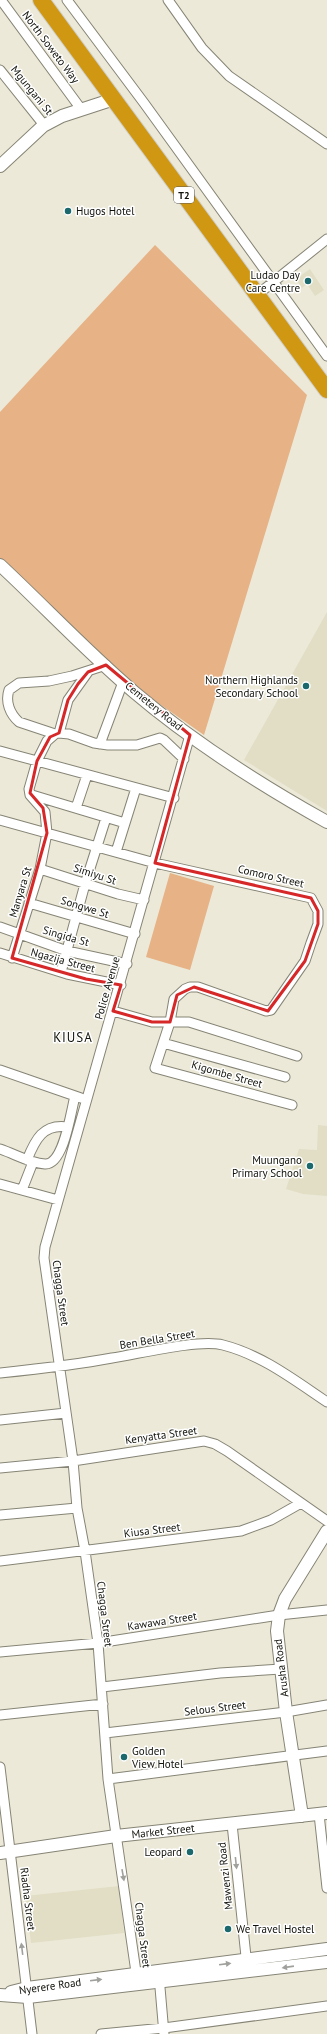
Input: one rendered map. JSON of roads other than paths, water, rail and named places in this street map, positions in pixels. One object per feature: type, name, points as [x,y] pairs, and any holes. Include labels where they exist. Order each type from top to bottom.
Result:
[{"type":"highway","name":"T2","points":[[41,0],[327,390]]},
{"type":"main road","points":[[0,166],[44,125],[62,116],[114,99]]},
{"type":"main road","name":"Cemetery Road","points":[[0,565],[123,682],[190,735],[267,789],[327,822]]},
{"type":"main road","name":"Arusha Road","points":[[302,1816],[286,1712],[277,1631],[279,1615],[289,1592],[327,1531]]},
{"type":"main road","name":"Market Street","points":[[5,1853],[116,1836],[323,1813]]},
{"type":"main road","name":"Nyerere Road","points":[[247,1967],[327,1949]]},
{"type":"main road","name":"Nyerere Road","points":[[1,1995],[247,1967],[327,1962]]},
{"type":"street","name":"North Soweto Way","points":[[1,0],[4,10],[59,76],[81,109]]},
{"type":"street","points":[[67,0],[144,103],[327,356]]},
{"type":"street","points":[[168,0],[202,48],[229,76],[327,144]]},
{"type":"street","name":"Mgungani St","points":[[0,70],[44,125]]},
{"type":"street","points":[[257,294],[327,239]]},
{"type":"street","points":[[106,665],[88,672],[49,681],[19,683],[9,690],[9,709],[19,722],[57,734],[69,734],[100,744],[132,746],[160,738],[184,759]]},
{"type":"street","points":[[47,833],[43,808],[30,795],[30,785],[37,761],[47,741],[57,734],[68,700],[88,672]]},
{"type":"street","points":[[100,744],[123,682]]},
{"type":"street","name":"Police Avenue","points":[[44,1247],[121,985],[174,798],[190,735]]},
{"type":"street","points":[[0,751],[174,798]]},
{"type":"street","points":[[76,808],[87,775]]},
{"type":"street","points":[[116,852],[136,788]]},
{"type":"street","points":[[30,795],[125,823]]},
{"type":"street","points":[[61,972],[85,884],[106,818]]},
{"type":"street","name":"Comoro Street","points":[[0,820],[155,863],[302,894],[311,898],[318,911],[318,924],[305,961],[271,1010],[266,1011],[198,987],[190,987],[180,992],[174,1000],[170,1022]]},
{"type":"street","name":"Manyara St","points":[[12,958],[40,869],[47,833]]},
{"type":"street","name":"Simiyu St","points":[[40,869],[85,884],[144,900]]},
{"type":"street","name":"Songwe St","points":[[29,903],[76,918],[135,934]]},
{"type":"street","name":"Singida St","points":[[0,927],[19,935],[67,950],[126,964]]},
{"type":"street","name":"Ngazija Street","points":[[0,953],[12,958],[86,979],[121,985]]},
{"type":"street","points":[[113,1011],[152,1022],[189,1022],[297,1056]]},
{"type":"street","points":[[170,1022],[163,1043],[285,1077]]},
{"type":"street","name":"Kigombe Street","points":[[163,1043],[155,1068],[292,1105]]},
{"type":"street","points":[[0,1070],[86,1100]]},
{"type":"street","points":[[0,1150],[30,1161],[48,1164],[56,1158],[68,1127],[75,1096]]},
{"type":"street","points":[[22,1190],[34,1144],[41,1134],[57,1126],[68,1127]]},
{"type":"street","points":[[0,1184],[58,1200]]},
{"type":"street","name":"Chagga Street","points":[[44,1247],[44,1268],[60,1367],[73,1461],[77,1508],[85,1550],[98,1643],[108,1779],[137,1980]]},
{"type":"street","name":"Ben Bella Street","points":[[0,1373],[60,1367],[188,1345],[221,1344],[242,1350],[263,1360],[327,1402]]},
{"type":"street","points":[[0,1420],[66,1413]]},
{"type":"street","name":"Kenyatta Street","points":[[0,1468],[73,1461],[204,1441],[215,1444],[327,1521]]},
{"type":"street","name":"Kiusa Street","points":[[0,1561],[241,1531],[271,1520],[301,1504]]},
{"type":"street","points":[[0,1515],[77,1508]]},
{"type":"street","name":"Kawawa Street","points":[[0,1652],[98,1643],[279,1615],[327,1610]]},
{"type":"street","points":[[102,1687],[220,1673],[281,1669]]},
{"type":"street","points":[[0,1715],[103,1704]]},
{"type":"street","name":"Selous Street","points":[[105,1733],[286,1712],[327,1705]]},
{"type":"street","points":[[108,1779],[327,1751]]},
{"type":"street","name":"Riadha Street","points":[[0,1766],[5,1853],[28,1992],[32,2034]]},
{"type":"street","points":[[323,1813],[327,1888]]},
{"type":"street","name":"Mawenzi Road","points":[[232,1824],[247,1967]]},
{"type":"street","points":[[159,1977],[164,2031]]},
{"type":"street","points":[[101,2034],[164,2031],[327,2006]]},
{"type":"place","name":"Hugos Hotel","points":[[68,211]]},
{"type":"place","name":"Ludao Day Care Centre","points":[[308,281]]},
{"type":"place","name":"Northern Highlands Secondary School","points":[[306,686]]},
{"type":"place","name":"Muungano Primary School","points":[[310,1166]]},
{"type":"place","name":"Golden View Hotel","points":[[124,1757]]},
{"type":"place","name":"Leopard","points":[[190,1852]]},
{"type":"place","name":"We Travel Hostel","points":[[228,1929]]},
{"type":"district","name":"KIUSA","points":[[73,1037]]}]
